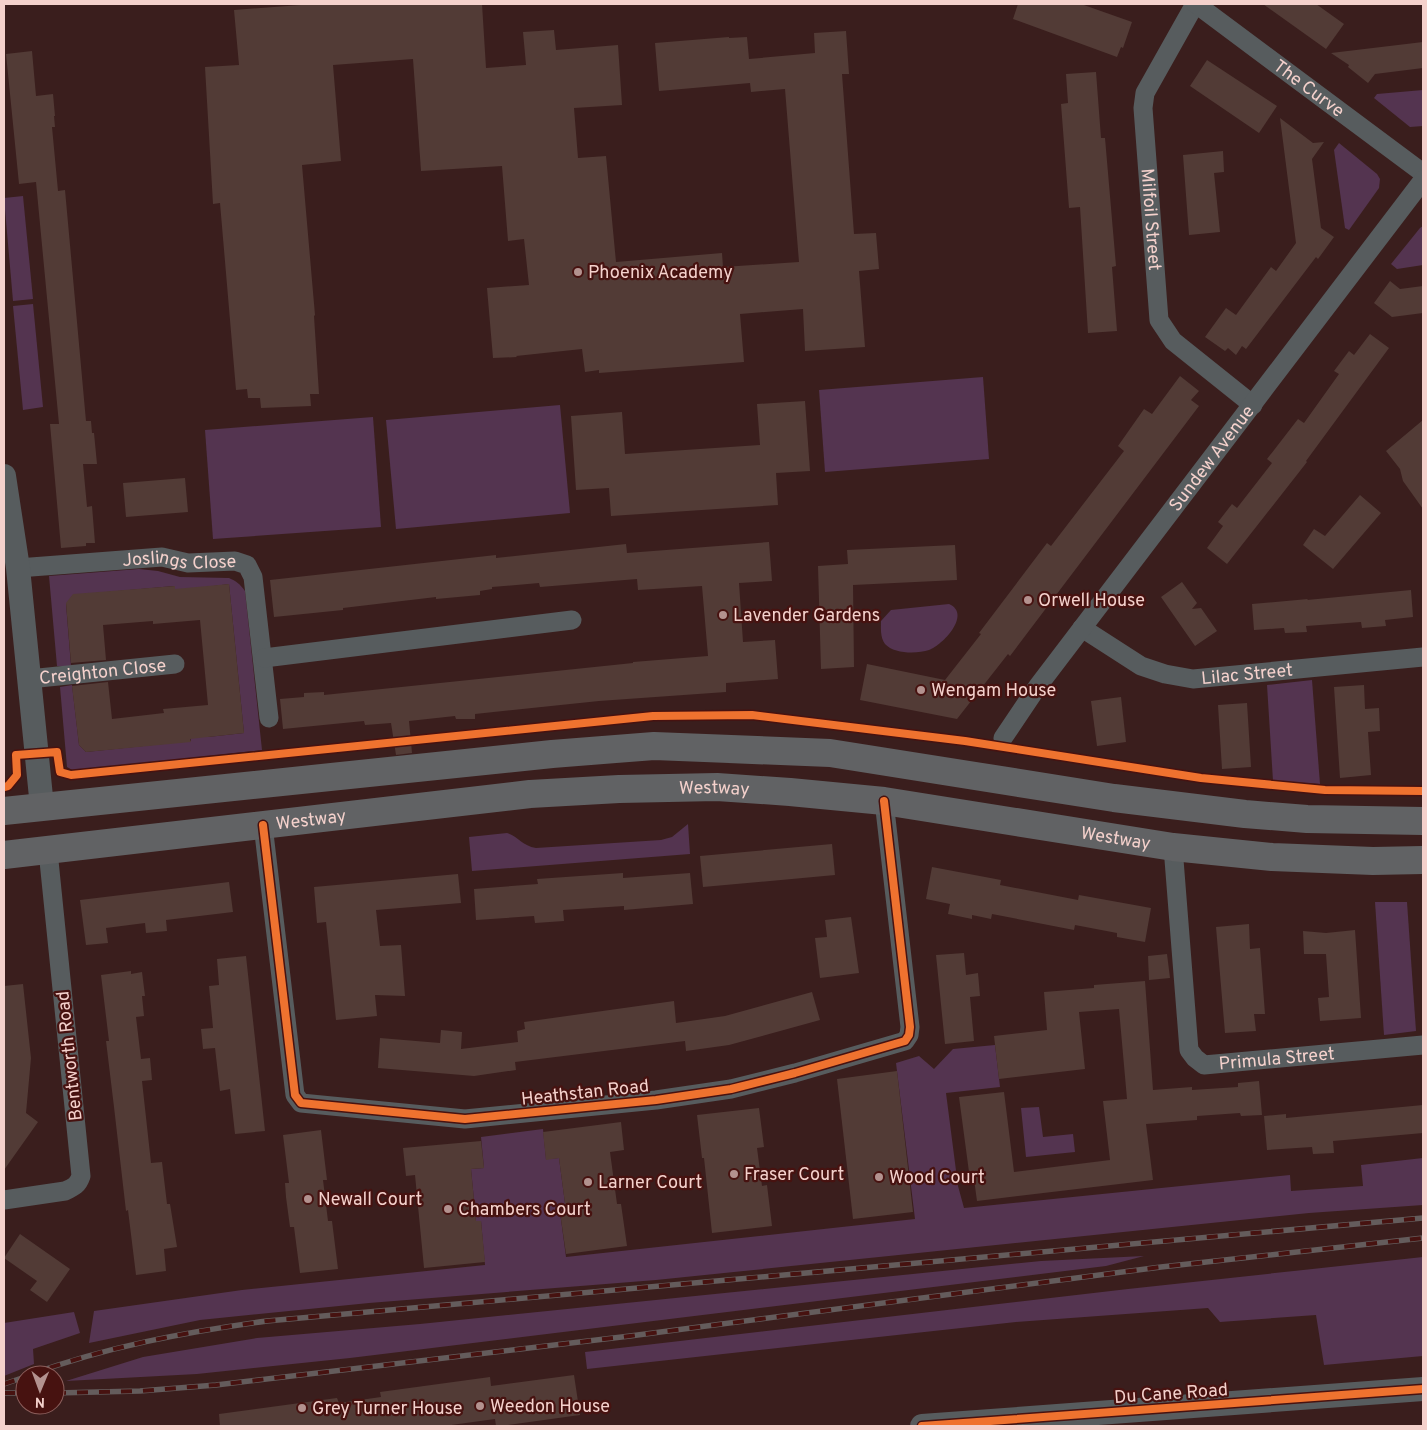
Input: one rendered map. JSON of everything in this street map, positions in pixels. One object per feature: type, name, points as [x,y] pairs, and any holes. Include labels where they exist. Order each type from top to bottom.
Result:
[{"type":"highway","points":[[4,812],[552,754],[654,746],[830,753],[1123,799],[1245,814],[1307,819],[1423,821]]},
{"type":"highway","name":"Westway","points":[[4,855],[530,794],[619,788],[717,787],[884,800],[1173,847],[1272,857],[1373,861],[1423,860]]},
{"type":"street","name":"The Curve","points":[[1195,4],[1423,173]]},
{"type":"street","name":"Milfoil Street","points":[[1195,4],[1145,93],[1143,108],[1160,320],[1173,342],[1253,405]]},
{"type":"street","name":"Sundew Avenue","points":[[1003,738],[1038,686],[1423,180]]},
{"type":"street","points":[[4,476],[18,568],[42,807]]},
{"type":"street","name":"Joslings Close","points":[[18,568],[162,556],[188,563],[235,562],[247,565],[253,578],[264,658],[269,718]]},
{"type":"street","points":[[264,658],[572,620]]},
{"type":"street","name":"Lilac Street","points":[[1082,628],[1141,666],[1165,674],[1193,679],[1423,657]]},
{"type":"street","name":"Creighton Close","points":[[29,678],[175,664]]},
{"type":"street","name":"Heathstan Road","points":[[263,825],[295,1095],[302,1103],[465,1119],[656,1100],[731,1089],[795,1073],[905,1041],[909,1035],[910,1027],[884,800]]},
{"type":"street","name":"Primula Street","points":[[1173,847],[1189,1050],[1195,1058],[1204,1065],[1423,1045]]},
{"type":"street","name":"Bentworth Road","points":[[4,1200],[65,1191],[74,1188],[79,1183],[81,1176],[48,851]]},
{"type":"street","name":"Du Cane Road","points":[[922,1426],[1423,1389]]},
{"type":"shaded area","points":[[1423,90],[1423,126],[1410,127],[1374,98],[1377,94]]},
{"type":"shaded area","points":[[1339,143],[1377,174],[1380,179],[1379,188],[1349,230],[1345,228],[1334,150]]},
{"type":"shaded area","points":[[23,196],[33,299],[13,301],[4,198]]},
{"type":"shaded area","points":[[1423,226],[1423,265],[1397,269],[1391,264]]},
{"type":"shaded area","points":[[33,304],[43,407],[23,410],[13,306]]},
{"type":"shaded area","points":[[983,377],[989,459],[825,472],[819,390]]},
{"type":"shaded area","points":[[560,405],[570,513],[396,529],[386,420]]},
{"type":"shaded area","points":[[373,417],[381,527],[213,539],[205,430]]},
{"type":"shaded area","points":[[139,569],[158,571],[180,577],[229,578],[238,583],[245,591],[262,750],[74,771],[67,767],[60,687],[72,685],[79,745],[86,752],[191,741],[190,736],[208,737],[244,733],[229,584],[175,591],[174,586],[73,595],[66,604],[71,666],[57,666],[49,576]]},
{"type":"shaded area","points":[[949,604],[958,615],[956,622],[948,636],[935,647],[924,651],[906,652],[894,650],[883,641],[881,621],[891,610]]},
{"type":"shaded area","points":[[1312,680],[1320,784],[1273,781],[1267,685]]},
{"type":"shaded area","points":[[688,824],[690,854],[472,871],[469,837],[507,833],[536,848],[661,840],[672,837]]},
{"type":"shaded area","points":[[1375,902],[1407,902],[1416,1031],[1384,1035]]},
{"type":"shaded area","points":[[995,1045],[1000,1087],[946,1093],[958,1186],[964,1208],[1290,1175],[1291,1191],[1363,1186],[1361,1165],[1423,1158],[1423,1205],[1309,1213],[656,1280],[369,1303],[200,1320],[89,1343],[94,1311],[242,1290],[485,1265],[481,1221],[476,1221],[471,1169],[484,1168],[481,1137],[543,1129],[546,1159],[559,1158],[566,1211],[560,1212],[566,1257],[915,1219],[896,1063],[919,1056],[934,1069],[953,1049]]},
{"type":"shaded area","points":[[1039,1107],[1043,1137],[1073,1134],[1075,1152],[1026,1157],[1021,1108]]},
{"type":"shaded area","points":[[1144,1256],[1106,1266],[350,1358],[197,1374],[66,1381],[143,1357],[257,1338],[420,1324],[1041,1261]]},
{"type":"shaded area","points":[[1423,1257],[1423,1356],[1324,1365],[1316,1315],[1220,1322],[1208,1308],[1016,1322],[587,1369],[585,1352]]},
{"type":"shaded area","points":[[74,1312],[80,1333],[33,1349],[34,1364],[15,1365],[15,1372],[4,1376],[4,1323]]},
{"type":"building","points":[[314,4],[482,4],[486,68],[526,65],[523,32],[554,30],[556,50],[618,45],[622,105],[574,108],[578,158],[606,156],[616,262],[722,253],[723,267],[799,262],[785,89],[751,92],[750,83],[659,91],[655,43],[747,37],[749,59],[815,53],[814,33],[846,31],[849,74],[842,74],[854,234],[876,233],[879,269],[859,271],[865,347],[805,351],[803,309],[740,314],[744,362],[599,373],[599,370],[585,372],[582,349],[493,358],[487,288],[529,285],[524,239],[508,241],[502,166],[421,171],[413,59],[333,65],[341,161],[302,165],[315,315],[319,394],[310,394],[311,406],[261,408],[260,398],[248,398],[247,389],[236,390],[220,203],[213,204],[205,67],[239,65],[234,10]]},
{"type":"building","points":[[1018,4],[1081,4],[1132,22],[1123,48],[1121,47],[1117,57],[1013,19]]},
{"type":"building","points":[[1263,4],[1316,4],[1344,24],[1326,49]]},
{"type":"building","points":[[1423,42],[1423,68],[1375,74],[1368,83],[1348,67],[1349,65],[1331,53]]},
{"type":"building","points":[[32,51],[36,96],[53,94],[55,127],[52,127],[58,191],[65,190],[86,421],[91,421],[92,433],[94,433],[97,464],[83,464],[87,507],[92,506],[95,543],[86,543],[86,546],[61,548],[50,424],[59,424],[36,182],[19,184],[6,54]]},
{"type":"building","points":[[1207,60],[1277,106],[1259,133],[1190,86]]},
{"type":"building","points":[[1096,72],[1101,138],[1105,138],[1116,266],[1112,267],[1117,331],[1088,333],[1080,207],[1069,208],[1061,104],[1068,103],[1066,74]]},
{"type":"building","points":[[1280,118],[1313,143],[1324,142],[1312,159],[1321,228],[1334,237],[1318,259],[1316,257],[1246,349],[1242,346],[1236,355],[1228,348],[1225,351],[1205,337],[1226,308],[1236,315],[1271,267],[1276,271],[1296,243]]},
{"type":"building","points":[[1223,151],[1224,172],[1214,173],[1220,232],[1189,235],[1183,155]]},
{"type":"building","points":[[1390,281],[1400,289],[1423,286],[1423,313],[1392,317],[1374,303]]},
{"type":"building","points":[[1370,334],[1389,348],[1307,462],[1227,564],[1207,548],[1223,526],[1218,522],[1232,504],[1237,508],[1272,463],[1267,459],[1298,419],[1304,423],[1339,374],[1334,371],[1349,351],[1354,355]]},
{"type":"building","points":[[1180,376],[1199,391],[1191,400],[1199,406],[1010,656],[1008,654],[957,719],[860,700],[867,664],[945,680],[1047,543],[1051,546],[1124,451],[1118,446],[1144,409],[1152,414]]},
{"type":"building","points":[[805,401],[810,471],[776,473],[778,505],[611,516],[609,488],[576,490],[571,416],[622,412],[625,454],[760,445],[757,404]]},
{"type":"building","points":[[1423,420],[1423,509],[1403,481],[1400,469],[1386,451]]},
{"type":"building","points":[[185,478],[188,512],[126,517],[123,483]]},
{"type":"building","points":[[1360,495],[1381,513],[1333,569],[1303,545],[1314,529],[1325,536]]},
{"type":"building","points":[[769,542],[772,581],[739,583],[743,642],[775,640],[778,679],[726,683],[726,692],[599,701],[475,714],[475,719],[456,719],[455,716],[409,721],[412,753],[396,755],[391,723],[365,725],[364,721],[283,729],[280,699],[304,697],[304,693],[324,692],[324,695],[633,662],[708,656],[702,586],[638,590],[637,579],[540,587],[539,583],[492,587],[492,589],[480,591],[480,595],[436,599],[436,597],[343,608],[343,610],[274,617],[270,580],[496,555],[496,558],[626,544],[627,553]]},
{"type":"building","points":[[955,545],[957,580],[853,585],[854,667],[821,669],[818,566],[848,564],[847,550]]},
{"type":"building","points":[[1182,582],[1197,603],[1192,609],[1201,608],[1217,631],[1195,646],[1161,597]]},
{"type":"building","points":[[229,584],[244,733],[190,739],[191,742],[86,752],[79,745],[72,686],[108,682],[112,719],[164,713],[163,709],[208,705],[200,620],[153,624],[153,621],[103,625],[106,660],[71,663],[66,603],[73,594],[175,586],[175,589]]},
{"type":"building","points":[[1411,590],[1413,617],[1385,620],[1386,626],[1362,628],[1361,622],[1306,626],[1307,632],[1285,633],[1284,628],[1254,630],[1252,604]]},
{"type":"building","points":[[1364,685],[1365,709],[1379,708],[1380,731],[1368,732],[1371,775],[1340,778],[1334,687]]},
{"type":"building","points":[[1121,697],[1126,742],[1097,746],[1091,701]]},
{"type":"building","points":[[1247,703],[1251,767],[1222,769],[1218,705]]},
{"type":"building","points":[[832,844],[835,875],[703,887],[700,856]]},
{"type":"building","points":[[932,867],[1001,880],[1000,885],[1078,900],[1079,895],[1151,908],[1145,942],[1117,937],[1117,933],[1075,925],[1074,930],[992,914],[991,919],[972,915],[972,919],[948,914],[950,904],[926,899]]},
{"type":"building","points":[[623,873],[623,878],[690,873],[693,904],[624,910],[624,906],[563,910],[564,921],[535,923],[534,916],[476,920],[474,889],[538,884],[537,879]]},
{"type":"building","points":[[458,874],[461,903],[376,910],[380,946],[401,945],[405,996],[375,995],[377,1016],[336,1020],[326,922],[317,923],[314,887]]},
{"type":"building","points":[[229,882],[233,912],[166,920],[167,931],[146,933],[145,923],[106,928],[108,943],[86,945],[80,900]]},
{"type":"building","points":[[851,917],[859,973],[820,978],[815,938],[827,937],[825,920]]},
{"type":"building","points":[[1249,924],[1250,949],[1260,948],[1265,1014],[1254,1014],[1256,1031],[1225,1033],[1216,927]]},
{"type":"building","points":[[1355,930],[1361,1018],[1320,1021],[1318,998],[1329,997],[1326,954],[1304,954],[1303,931],[1326,933]]},
{"type":"building","points":[[964,953],[966,975],[978,973],[980,996],[970,997],[974,1041],[945,1044],[936,955]]},
{"type":"building","points":[[1167,954],[1170,978],[1149,980],[1148,956]]},
{"type":"building","points":[[246,956],[265,1131],[235,1134],[230,1089],[220,1091],[215,1048],[203,1049],[201,1029],[213,1028],[209,986],[219,985],[217,959]]},
{"type":"building","points":[[131,971],[131,974],[142,972],[145,996],[142,996],[144,1016],[136,1017],[141,1059],[150,1058],[152,1080],[142,1081],[151,1163],[162,1162],[167,1204],[170,1204],[177,1247],[164,1249],[166,1271],[136,1275],[128,1210],[126,1211],[106,1041],[109,1041],[101,975]]},
{"type":"building","points":[[1145,981],[1153,1090],[1192,1087],[1192,1090],[1238,1087],[1238,1083],[1259,1081],[1262,1115],[1241,1116],[1240,1113],[1197,1116],[1197,1120],[1146,1124],[1153,1180],[977,1201],[973,1172],[969,1172],[959,1097],[1004,1092],[1014,1172],[1110,1160],[1103,1101],[1127,1099],[1119,1009],[1079,1012],[1085,1069],[999,1079],[994,1036],[1047,1030],[1044,992],[1094,988],[1094,985]]},
{"type":"building","points":[[23,984],[31,1058],[26,1113],[38,1122],[4,1170],[4,986]]},
{"type":"building","points":[[812,992],[820,1020],[729,1045],[686,1051],[685,1041],[515,1062],[516,1070],[474,1076],[378,1068],[380,1038],[440,1043],[441,1030],[462,1032],[461,1049],[518,1042],[517,1031],[525,1029],[524,1022],[674,1001],[676,1023],[725,1016]]},
{"type":"building","name":"Wood Court","points":[[897,1071],[913,1212],[853,1219],[837,1079]]},
{"type":"building","points":[[1423,1105],[1423,1133],[1333,1141],[1334,1153],[1313,1154],[1312,1147],[1267,1150],[1264,1116],[1286,1114],[1286,1118]]},
{"type":"building","name":"Fraser Court","points":[[759,1108],[764,1147],[757,1148],[762,1186],[767,1185],[772,1226],[712,1233],[704,1158],[702,1158],[697,1115]]},
{"type":"building","name":"Larner Court","points":[[621,1122],[624,1150],[610,1152],[617,1204],[621,1204],[627,1246],[566,1254],[560,1212],[566,1211],[559,1158],[546,1160],[543,1132]]},
{"type":"building","name":"Newall Court","points":[[321,1130],[327,1180],[323,1180],[328,1221],[332,1221],[338,1269],[300,1273],[294,1227],[290,1227],[286,1197],[285,1183],[289,1183],[283,1135]]},
{"type":"building","name":"Chambers Court","points":[[481,1141],[484,1168],[471,1169],[476,1221],[481,1221],[485,1262],[424,1268],[415,1175],[406,1176],[403,1148]]},
{"type":"building","points":[[20,1234],[70,1269],[47,1302],[30,1290],[37,1281],[4,1258]]},
{"type":"building","name":"Weedon House","points":[[574,1375],[580,1415],[500,1426],[496,1426],[495,1419],[444,1426],[220,1426],[219,1414],[337,1398],[339,1403],[381,1397],[380,1392],[490,1377],[491,1386]]},
{"type":"railway","points":[[58,1365],[146,1342],[206,1330],[267,1321],[1423,1218]]},
{"type":"railway","points":[[65,1393],[140,1391],[216,1385],[630,1336],[1161,1267],[1423,1238]]},
{"type":"railway","points":[[4,1384],[15,1380]]},
{"type":"railway","points":[[4,1393],[15,1393]]},
{"type":"cycle path","points":[[4,787],[8,786],[17,775],[16,755],[57,752],[60,772],[71,775],[653,716],[752,715],[965,741],[1201,778],[1325,790],[1423,791]]},
{"type":"cycle path","points":[[263,825],[295,1095],[301,1103],[465,1119],[656,1100],[731,1089],[795,1073],[905,1041],[909,1035],[910,1027],[884,801]]},
{"type":"cycle path","points":[[922,1426],[1423,1389]]},
{"type":"place","name":"Phoenix Academy","points":[[578,272]]},
{"type":"place","name":"Orwell House","points":[[1028,600]]},
{"type":"place","name":"Lavender Gardens","points":[[723,615]]},
{"type":"place","name":"Wengam House","points":[[921,690]]},
{"type":"place","name":"Fraser Court","points":[[734,1174]]},
{"type":"place","name":"Wood Court","points":[[879,1177]]},
{"type":"place","name":"Larner Court","points":[[588,1182]]},
{"type":"place","name":"Newall Court","points":[[308,1199]]},
{"type":"place","name":"Chambers Court","points":[[448,1209]]},
{"type":"place","name":"Weedon House","points":[[480,1406]]},
{"type":"place","name":"Grey Turner House","points":[[302,1408]]}]
